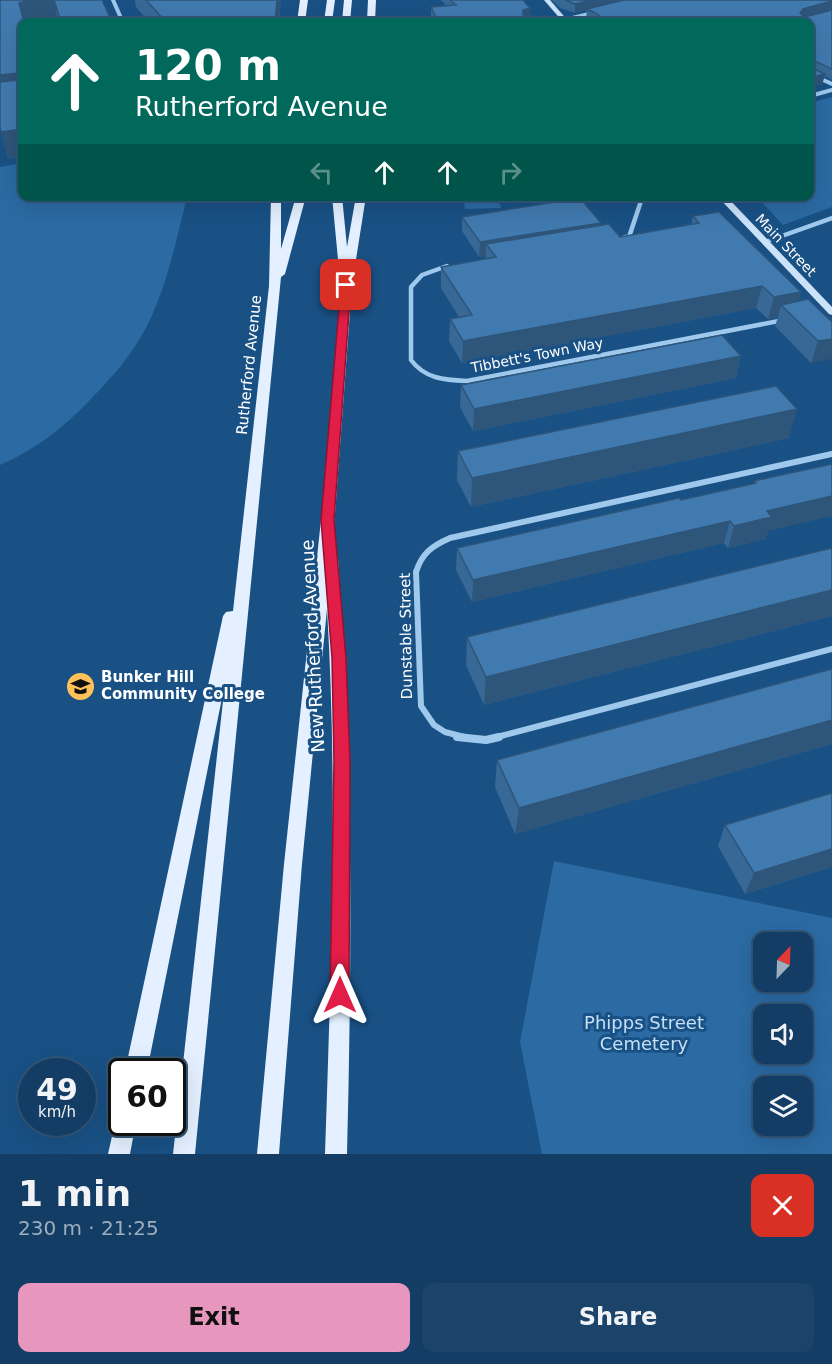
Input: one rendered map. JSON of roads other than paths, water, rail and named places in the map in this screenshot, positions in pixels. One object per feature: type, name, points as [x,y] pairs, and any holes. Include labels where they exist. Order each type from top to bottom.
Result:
[{"type":"main road","points":[[302,18],[304,0]]},
{"type":"main road","points":[[329,18],[331,0]]},
{"type":"main road","points":[[346,18],[348,0]]},
{"type":"main road","points":[[371,18],[372,0]]},
{"type":"main road","points":[[547,0],[562,18]]},
{"type":"main road","name":"Rutherford Avenue","points":[[247,536],[275,286],[276,201]]},
{"type":"main road","points":[[275,286],[300,201]]},
{"type":"main road","points":[[337,201],[346,285]]},
{"type":"main road","points":[[328,520],[346,285],[360,201]]},
{"type":"main road","name":"Main Street","points":[[726,201],[828,312]]},
{"type":"main road","name":"New Rutherford Avenue","points":[[268,1154],[292,875],[328,520]]},
{"type":"main road","name":"New Rutherford Avenue","points":[[328,520],[339,658],[342,761],[336,1154]]},
{"type":"main road","points":[[139,1058],[247,536]]},
{"type":"main road","points":[[184,1154],[247,536]]},
{"type":"main road","points":[[119,1154],[122,1136]]},
{"type":"street","points":[[113,0],[121,18]]},
{"type":"street","points":[[575,18],[602,10]]},
{"type":"street","points":[[814,76],[832,84]]},
{"type":"street","points":[[814,95],[832,90]]},
{"type":"street","points":[[618,239],[629,237],[641,201]]},
{"type":"street","points":[[765,242],[832,218]]},
{"type":"street","name":"Tibbett's Town Way","points":[[456,265],[424,272],[414,279],[411,287],[411,360],[417,370],[442,379],[468,381],[792,318]]},
{"type":"street","name":"Dunstable Street","points":[[832,454],[450,538],[430,547],[420,557],[416,572],[421,706],[434,725],[458,737],[471,740],[486,740],[832,649]]},
{"type":"place","name":"Bunker Hill Community College","points":[[80,686]]},
{"type":"park label","name":"Phipps Street Cemetery","points":[[644,1033]]}]
